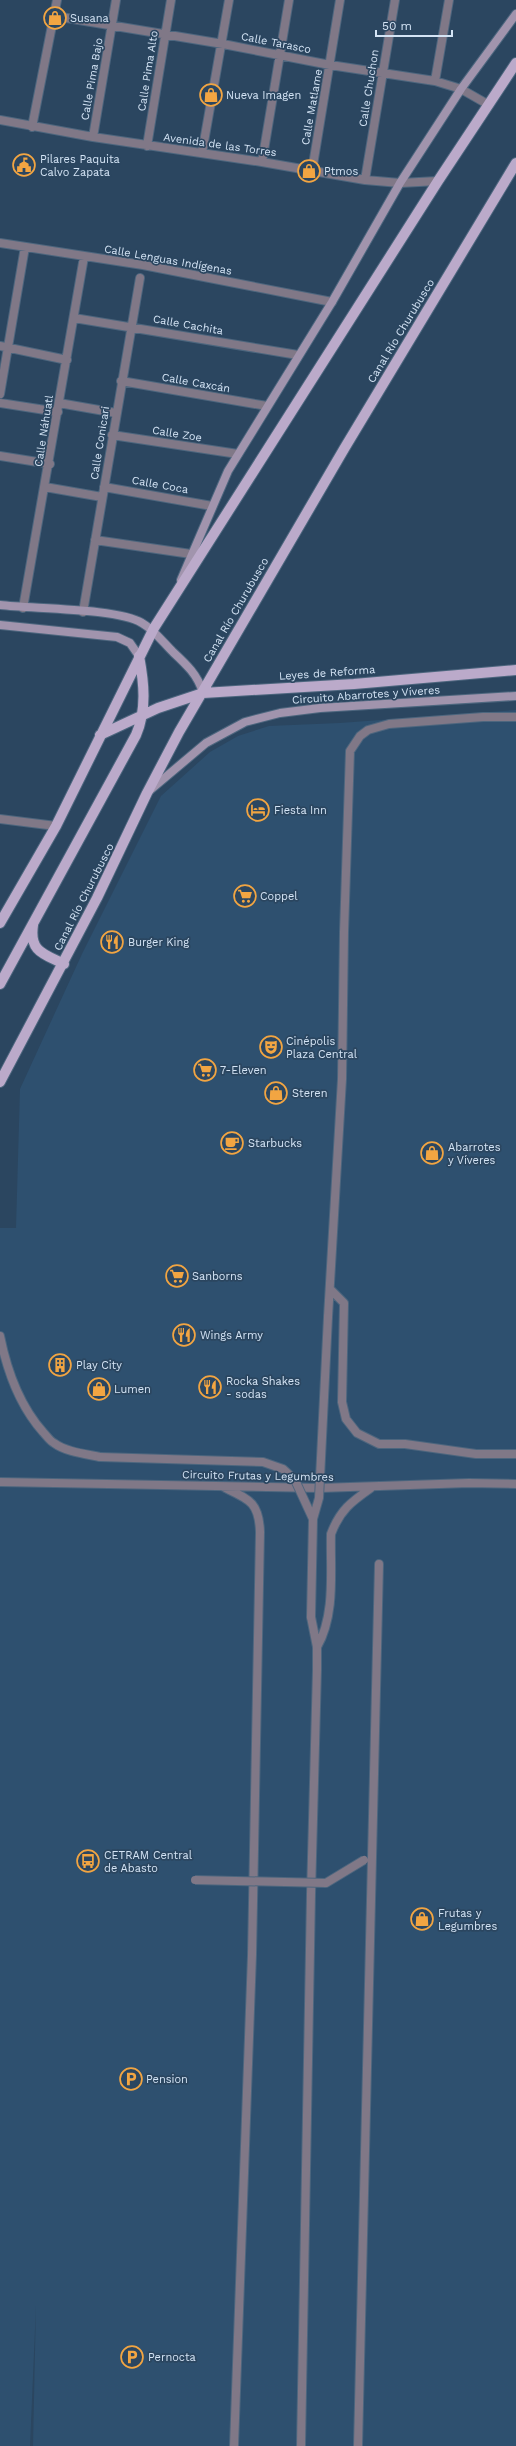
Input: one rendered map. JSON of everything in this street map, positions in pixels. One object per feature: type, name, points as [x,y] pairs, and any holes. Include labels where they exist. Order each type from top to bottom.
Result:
[{"type":"main road","points":[[0,923],[56,826],[152,631],[438,181],[490,105],[516,63]]},
{"type":"main road","name":"Canal Río Churubusco","points":[[0,1082],[64,964],[116,862],[147,793],[179,732],[344,449],[516,163]]},
{"type":"main road","points":[[0,984],[132,744],[143,714],[144,683],[139,656]]},
{"type":"main road","name":"Leyes de Reforma","points":[[100,734],[121,726],[143,714],[203,693],[516,670]]},
{"type":"main road","points":[[34,922],[32,937],[36,948],[64,964]]},
{"type":"street","points":[[32,127],[57,0]]},
{"type":"street","name":"Calle Pima Bajo","points":[[93,137],[116,0]]},
{"type":"street","name":"Calle Pima Alto","points":[[147,146],[164,35],[171,0]]},
{"type":"street","points":[[202,153],[229,0]]},
{"type":"street","points":[[262,162],[289,0]]},
{"type":"street","name":"Calle Matlame","points":[[312,171],[340,0]]},
{"type":"street","name":"Calle Chuchon","points":[[365,180],[395,0]]},
{"type":"street","points":[[435,81],[449,0]]},
{"type":"street","points":[[174,597],[212,506],[238,454],[332,302],[400,183],[460,89],[516,14]]},
{"type":"street","name":"Calle Tarasco","points":[[55,16],[280,54],[330,65],[435,81],[460,89],[490,105]]},
{"type":"street","name":"Avenida de las Torres","points":[[0,120],[32,127],[147,146],[262,162],[365,180],[400,183],[438,181]]},
{"type":"street","name":"Calle Lenguas Indígenas","points":[[0,243],[143,265],[332,302]]},
{"type":"street","points":[[0,394],[4,347],[25,247]]},
{"type":"street","name":"Calle Náhuatl","points":[[23,608],[50,464],[84,257]]},
{"type":"street","name":"Calle Conicari","points":[[84,612],[121,381],[140,278]]},
{"type":"street","name":"Calle Cachita","points":[[74,318],[131,326],[298,355]]},
{"type":"street","points":[[4,347],[67,360]]},
{"type":"street","name":"Calle Caxcán","points":[[121,381],[267,406]]},
{"type":"street","points":[[0,403],[58,412]]},
{"type":"street","points":[[60,403],[116,413]]},
{"type":"street","name":"Calle Zoe","points":[[112,435],[238,454]]},
{"type":"street","points":[[0,456],[50,464]]},
{"type":"street","points":[[45,487],[102,497]]},
{"type":"street","name":"Calle Coca","points":[[104,487],[212,506]]},
{"type":"street","points":[[95,540],[191,554]]},
{"type":"street","points":[[0,605],[84,612],[130,618],[143,623],[191,669],[199,680],[203,693]]},
{"type":"street","points":[[0,625],[117,637],[130,643],[139,656]]},
{"type":"street","name":"Circuito Abarrotes y Víveres","points":[[147,793],[206,743],[245,722],[280,713],[320,708],[516,696]]},
{"type":"street","points":[[300,2446],[318,1647],[311,1616],[313,1519],[319,1498],[342,1079],[344,932],[350,751],[360,736],[368,730],[389,724],[483,717],[516,717]]},
{"type":"street","points":[[0,819],[56,826]]},
{"type":"street","points":[[330,1289],[344,1303],[342,1402],[346,1419],[357,1433],[379,1444],[405,1444],[476,1454],[516,1454]]},
{"type":"street","points":[[0,1336],[10,1377],[27,1411],[53,1443],[78,1452],[100,1457],[263,1462],[283,1468],[295,1480],[313,1519]]},
{"type":"street","name":"Circuito Frutas y Legumbres","points":[[0,1482],[222,1487],[371,1488],[469,1483],[516,1484]]},
{"type":"street","points":[[222,1487],[243,1496],[254,1504],[260,1516],[252,1955],[234,2446]]},
{"type":"street","points":[[318,1647],[326,1631],[329,1614],[331,1534],[336,1521],[345,1507],[371,1488]]},
{"type":"street","points":[[358,2446],[379,1564]]},
{"type":"street","points":[[195,1880],[326,1882],[373,1856]]},
{"type":"shaded area","points":[[516,710],[516,2446],[33,2446],[36,2305],[30,2446],[0,2446],[0,1228],[16,1228],[20,1089],[82,954],[161,796],[210,752],[238,736],[269,726],[340,723]]},
{"type":"place","name":"Susana","points":[[55,18]]},
{"type":"place","name":"Nueva Imagen","points":[[211,95]]},
{"type":"place","name":"Pilares Paquita Calvo Zapata","points":[[24,165]]},
{"type":"place","name":"Ptmos","points":[[309,171]]},
{"type":"place","name":"Fiesta Inn","points":[[258,810]]},
{"type":"place","name":"Coppel","points":[[245,896]]},
{"type":"place","name":"Burger King","points":[[112,942]]},
{"type":"place","name":"Cinépolis Plaza Central","points":[[271,1047]]},
{"type":"place","name":"7-Eleven","points":[[205,1070]]},
{"type":"place","name":"Steren","points":[[276,1093]]},
{"type":"place","name":"Starbucks","points":[[232,1143]]},
{"type":"place","name":"Abarrotes y Víveres","points":[[432,1153]]},
{"type":"place","name":"Sanborns","points":[[177,1276]]},
{"type":"place","name":"Wings Army","points":[[184,1335]]},
{"type":"place","name":"Play City","points":[[60,1365]]},
{"type":"place","name":"Rocka Shakes - sodas","points":[[210,1387]]},
{"type":"place","name":"Lumen","points":[[99,1389]]},
{"type":"place","name":"CETRAM Central de Abasto","points":[[88,1861]]},
{"type":"place","name":"Frutas y Legumbres","points":[[422,1919]]},
{"type":"place","name":"Pension","points":[[131,2079]]},
{"type":"place","name":"Pernocta","points":[[132,2357]]}]
